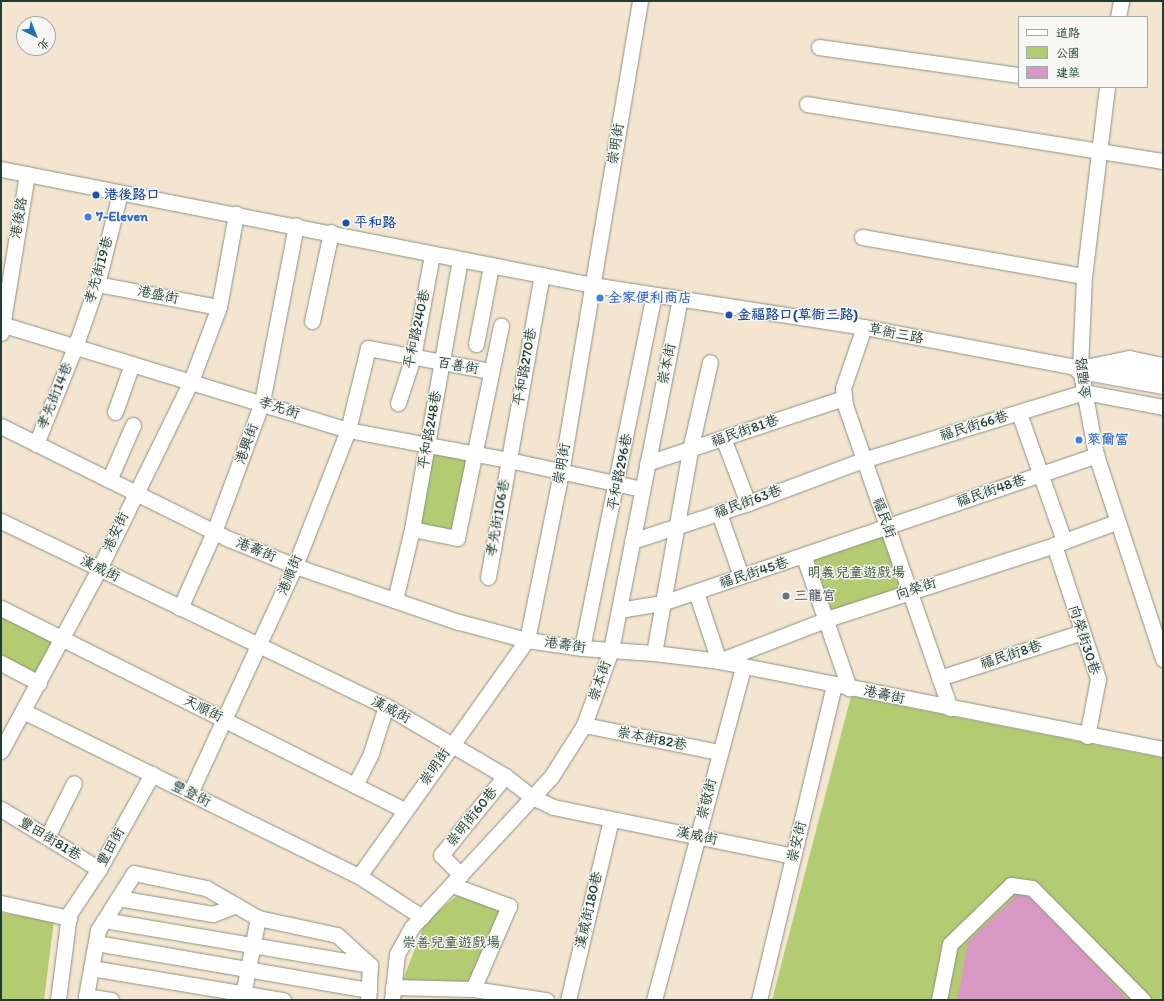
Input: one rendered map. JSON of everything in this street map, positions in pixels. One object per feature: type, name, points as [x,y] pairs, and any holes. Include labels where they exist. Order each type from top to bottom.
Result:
[{"type":"highway","points":[[1082,380],[1163,383]]},
{"type":"highway","points":[[1082,380],[1163,396]]},
{"type":"street","name":"崇明街","points":[[359,876],[404,810],[527,640],[561,473],[640,1]]},
{"type":"street","points":[[1118,16],[1121,1]]},
{"type":"street","points":[[819,47],[1018,75]]},
{"type":"street","name":"金福路","points":[[1107,88],[1084,276],[1082,380],[1096,455],[1116,522],[1163,659]]},
{"type":"street","points":[[807,104],[1100,153],[1163,162]]},
{"type":"street","points":[[1,170],[296,225],[460,260],[593,285]]},
{"type":"street","name":"港後路","points":[[2,327],[6,265],[27,174]]},
{"type":"street","name":"孝先街19巷","points":[[75,347],[97,284],[120,193]]},
{"type":"street","name":"港安街","points":[[1,752],[99,569],[134,493],[191,381],[219,307],[236,214]]},
{"type":"street","name":"港興街","points":[[180,608],[214,532],[262,402],[296,225]]},
{"type":"street","points":[[312,321],[331,232]]},
{"type":"street","points":[[862,237],[1084,276]]},
{"type":"street","name":"平和路240巷","points":[[398,403],[413,357],[432,254]]},
{"type":"street","name":"平和路248巷","points":[[395,600],[412,529],[460,260]]},
{"type":"street","points":[[476,344],[491,266]]},
{"type":"street","name":"平和路270巷","points":[[509,460],[542,275]]},
{"type":"street","name":"港盛街","points":[[97,284],[219,307]]},
{"type":"street","name":"草衙三路","points":[[593,285],[680,300],[864,327],[1082,380],[1163,408]]},
{"type":"street","name":"平和路296巷","points":[[582,648],[618,484],[654,295]]},
{"type":"street","name":"崇本街","points":[[392,993],[397,954],[412,927],[551,777],[584,725],[611,650],[680,300]]},
{"type":"street","points":[[490,371],[501,326]]},
{"type":"street","name":"孝先街","points":[[2,327],[262,402],[348,430],[509,460],[561,473],[642,489]]},
{"type":"street","name":"福民街","points":[[864,327],[844,388],[843,398],[863,460],[910,590],[950,708]]},
{"type":"street","name":"孝先街14巷","points":[[36,444],[75,347]]},
{"type":"street","name":"百善街","points":[[368,348],[441,363],[490,371],[475,454],[457,538],[412,529]]},
{"type":"street","name":"港順街","points":[[190,793],[295,566],[348,430],[368,348]]},
{"type":"street","name":"福民街66巷","points":[[863,460],[1019,413],[1082,380],[1129,358],[1163,365]]},
{"type":"street","points":[[654,653],[690,450],[710,362]]},
{"type":"street","points":[[115,412],[132,364]]},
{"type":"street","name":"福民街81巷","points":[[647,463],[843,398]]},
{"type":"street","name":"向榮街30巷","points":[[1019,413],[1042,473],[1082,632],[1098,679],[1087,736]]},
{"type":"street","points":[[109,480],[133,425]]},
{"type":"street","name":"港壽街","points":[[1,426],[214,532],[295,566],[459,622],[527,640],[582,648],[654,653],[719,660],[743,667],[1087,736],[1163,749]]},
{"type":"street","points":[[723,438],[748,503]]},
{"type":"street","name":"福民街48巷","points":[[887,526],[1096,455]]},
{"type":"street","name":"孝先街106巷","points":[[488,577],[509,460]]},
{"type":"street","name":"福民街63巷","points":[[632,541],[748,503],[863,460]]},
{"type":"street","points":[[719,513],[741,576]]},
{"type":"street","name":"漢威街","points":[[1,521],[258,646],[386,706],[505,776],[532,797],[553,807],[611,820],[698,835],[794,856]]},
{"type":"street","name":"向榮街","points":[[719,660],[910,590],[1059,543],[1116,522]]},
{"type":"street","name":"福民街45巷","points":[[620,610],[662,603],[741,576],[804,557],[887,526]]},
{"type":"street","points":[[804,557],[825,620],[842,686]]},
{"type":"street","points":[[696,592],[719,660]]},
{"type":"street","name":"天順街","points":[[1,608],[61,640],[404,810]]},
{"type":"street","name":"福民街8巷","points":[[939,678],[1082,632]]},
{"type":"street","points":[[1,663],[39,683]]},
{"type":"street","name":"崇敬街","points":[[654,1000],[719,752],[743,667]]},
{"type":"street","name":"崇安街","points":[[759,1000],[794,856],[842,686]]},
{"type":"street","points":[[355,785],[371,753],[386,706]]},
{"type":"street","name":"豐登街","points":[[23,711],[359,876],[422,917]]},
{"type":"street","name":"崇本街82巷","points":[[584,725],[719,752]]},
{"type":"street","name":"豐田街","points":[[58,1000],[68,918],[99,869],[152,774]]},
{"type":"street","name":"崇明街60巷","points":[[457,880],[442,855],[505,776]]},
{"type":"street","points":[[47,837],[74,783]]},
{"type":"street","name":"豐田街81巷","points":[[1,810],[99,869]]},
{"type":"street","name":"漢威街180巷","points":[[568,1000],[611,820]]},
{"type":"street","points":[[111,1000],[86,996],[91,968],[98,930],[134,873],[206,888],[258,918],[336,935],[370,965]]},
{"type":"street","points":[[457,880],[509,906],[473,989]]},
{"type":"street","points":[[939,1000],[950,944],[1011,885],[1032,888],[1143,1000]]},
{"type":"street","points":[[118,898],[213,914],[236,905]]},
{"type":"street","points":[[1,903],[68,918]]},
{"type":"street","points":[[243,997],[258,918]]},
{"type":"street","points":[[104,920],[370,965]]},
{"type":"street","points":[[96,943],[248,968],[368,995],[370,965]]},
{"type":"street","points":[[91,968],[243,997],[283,1000]]},
{"type":"street","points":[[392,993],[473,989],[546,1000]]},
{"type":"green space","points":[[432,454],[472,461],[459,536],[419,529]]},
{"type":"green space","name":"明義兒童遊戲場","points":[[885,530],[905,588],[832,613],[812,555]]},
{"type":"green space","points":[[1,610],[54,638],[34,677],[1,660]]},
{"type":"green space","points":[[851,696],[1163,758],[1163,1000],[772,1000]]},
{"type":"green space","name":"崇善兒童遊戲場","points":[[460,893],[503,909],[468,983],[403,980],[425,922]]},
{"type":"green space","points":[[1,913],[54,920],[44,1000],[1,1000]]},
{"type":"building","points":[[1025,887],[1128,1000],[957,1000],[968,942]]},
{"type":"place","name":"港後路口","points":[[96,195]]},
{"type":"place","name":"7-Eleven","points":[[88,217]]},
{"type":"place","name":"平和路","points":[[346,223]]},
{"type":"place","name":"全家便利商店","points":[[600,298]]},
{"type":"place","name":"金福路口(草衙三路)","points":[[729,315]]},
{"type":"place","name":"萊爾富","points":[[1079,440]]},
{"type":"place","name":"三龍宮","points":[[786,596]]}]
